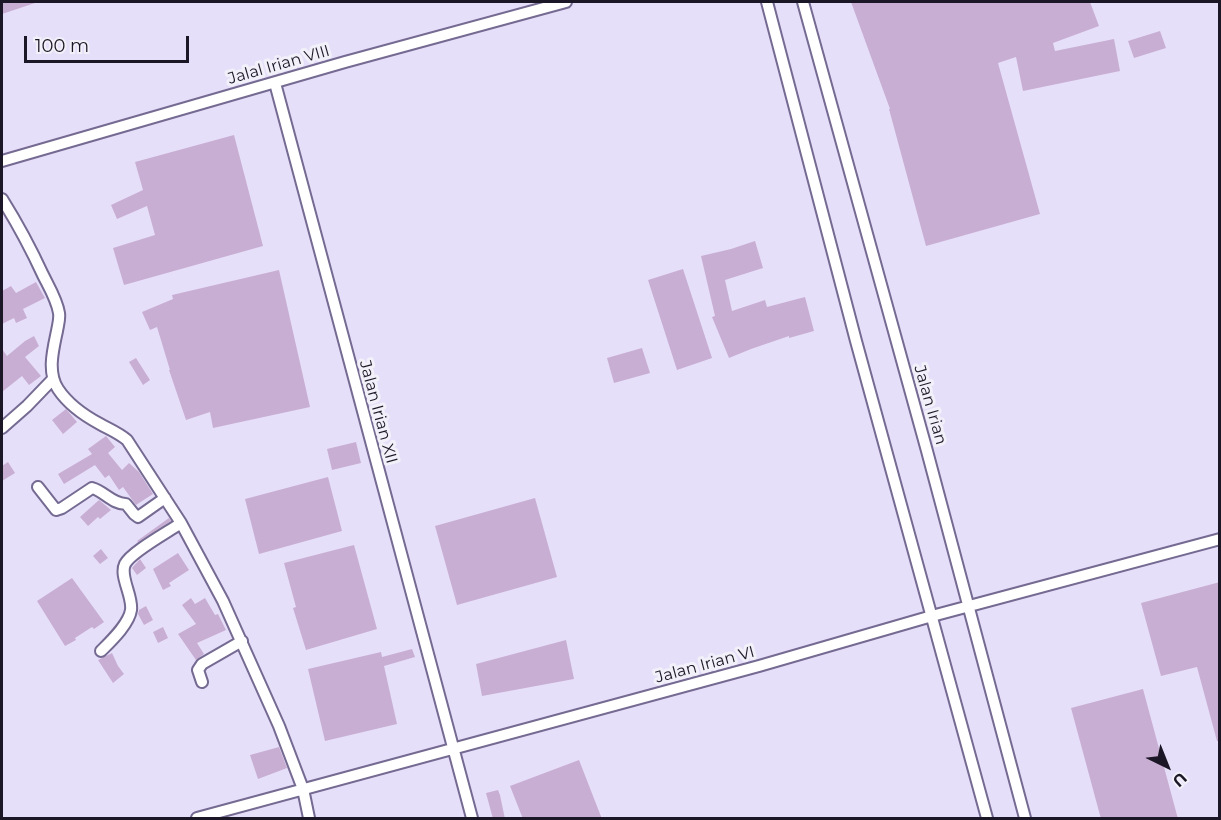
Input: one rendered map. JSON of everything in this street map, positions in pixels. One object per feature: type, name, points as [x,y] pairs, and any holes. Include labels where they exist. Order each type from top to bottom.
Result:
[{"type":"street","name":"Jalal Irian VIII","points":[[2,161],[566,2]]},
{"type":"street","points":[[767,2],[844,296],[987,819]]},
{"type":"street","name":"Jalan Irian","points":[[802,2],[927,451],[1025,819]]},
{"type":"street","name":"Jalan Irian XII","points":[[275,83],[472,819]]},
{"type":"street","points":[[2,199],[33,252],[57,307],[59,319],[53,348],[53,379],[71,404],[127,440],[181,523],[242,641],[279,726],[303,789],[309,819]]},
{"type":"street","points":[[2,428],[53,379]]},
{"type":"street","points":[[38,487],[56,510],[92,488],[119,504],[126,504],[138,517],[165,498]]},
{"type":"street","points":[[101,651],[121,630],[131,609],[123,573],[124,566],[133,555],[181,523]]},
{"type":"street","name":"Jalan Irian VI","points":[[197,819],[1220,539]]},
{"type":"street","points":[[202,682],[198,670],[200,666],[242,641]]},
{"type":"building","points":[[2,2],[34,2],[35,3],[2,14]]},
{"type":"building","points":[[851,2],[1090,2],[1099,26],[1053,43],[1055,51],[1114,39],[1120,71],[1023,91],[1016,57],[998,63],[1040,214],[926,246],[890,109]]},
{"type":"building","points":[[1160,31],[1166,48],[1134,58],[1128,41]]},
{"type":"building","points":[[234,135],[263,246],[124,285],[113,248],[155,235],[147,206],[117,219],[111,205],[143,190],[135,162]]},
{"type":"building","points":[[755,241],[763,268],[725,280],[732,311],[765,300],[767,307],[805,297],[814,331],[789,338],[789,336],[729,358],[712,317],[715,316],[701,256]]},
{"type":"building","points":[[683,269],[712,358],[677,370],[648,280]]},
{"type":"building","points":[[279,270],[310,407],[213,428],[210,412],[186,420],[157,327],[150,330],[142,312],[173,299],[172,295]]},
{"type":"building","points":[[36,282],[45,298],[23,309],[27,318],[16,323],[14,318],[2,324],[2,291],[11,286],[16,293]]},
{"type":"building","points":[[34,336],[39,346],[25,357],[41,376],[29,385],[22,376],[2,392],[2,349],[7,356]]},
{"type":"building","points":[[642,348],[650,373],[614,383],[607,358]]},
{"type":"building","points":[[136,358],[150,380],[143,385],[129,362]]},
{"type":"building","points":[[66,409],[77,422],[63,434],[52,420]]},
{"type":"building","points":[[106,436],[115,447],[108,453],[122,470],[129,463],[139,472],[153,494],[136,505],[123,487],[119,490],[109,475],[105,478],[95,465],[64,484],[58,474],[92,454],[88,449]]},
{"type":"building","points":[[356,442],[361,463],[332,470],[327,449]]},
{"type":"building","points":[[8,462],[15,473],[2,481],[2,466]]},
{"type":"building","points":[[328,477],[342,531],[259,554],[245,499]]},
{"type":"building","points":[[535,498],[557,577],[457,605],[435,526]]},
{"type":"building","points":[[99,500],[111,510],[88,526],[80,517]]},
{"type":"building","points":[[169,518],[171,521],[137,541]]},
{"type":"building","points":[[354,545],[377,629],[306,650],[293,608],[296,607],[284,563]]},
{"type":"building","points":[[101,549],[108,558],[100,564],[93,556]]},
{"type":"building","points":[[178,553],[189,570],[169,583],[171,586],[163,590],[153,569]]},
{"type":"building","points":[[140,559],[146,568],[137,575],[132,568]]},
{"type":"building","points":[[72,578],[104,622],[94,629],[92,627],[65,646],[37,601]]},
{"type":"building","points":[[1220,582],[1220,741],[1217,741],[1197,667],[1161,676],[1141,603]]},
{"type":"building","points":[[191,598],[195,604],[205,598],[215,615],[218,614],[226,630],[197,643],[204,654],[196,660],[178,634],[196,624],[182,605]]},
{"type":"building","points":[[146,606],[153,620],[144,625],[138,614],[139,610]]},
{"type":"building","points":[[163,627],[168,638],[158,643],[153,632]]},
{"type":"building","points":[[566,640],[574,679],[482,696],[476,664]]},
{"type":"building","points":[[412,649],[415,657],[384,666],[397,724],[325,741],[308,669],[381,652],[382,657]]},
{"type":"building","points":[[112,653],[124,674],[113,683],[98,660]]},
{"type":"building","points":[[1143,689],[1178,819],[1101,819],[1071,708]]},
{"type":"building","points":[[279,747],[287,768],[258,779],[250,755]]},
{"type":"building","points":[[579,760],[602,819],[523,819],[510,786]]},
{"type":"building","points":[[498,790],[505,819],[493,819],[486,793]]}]
